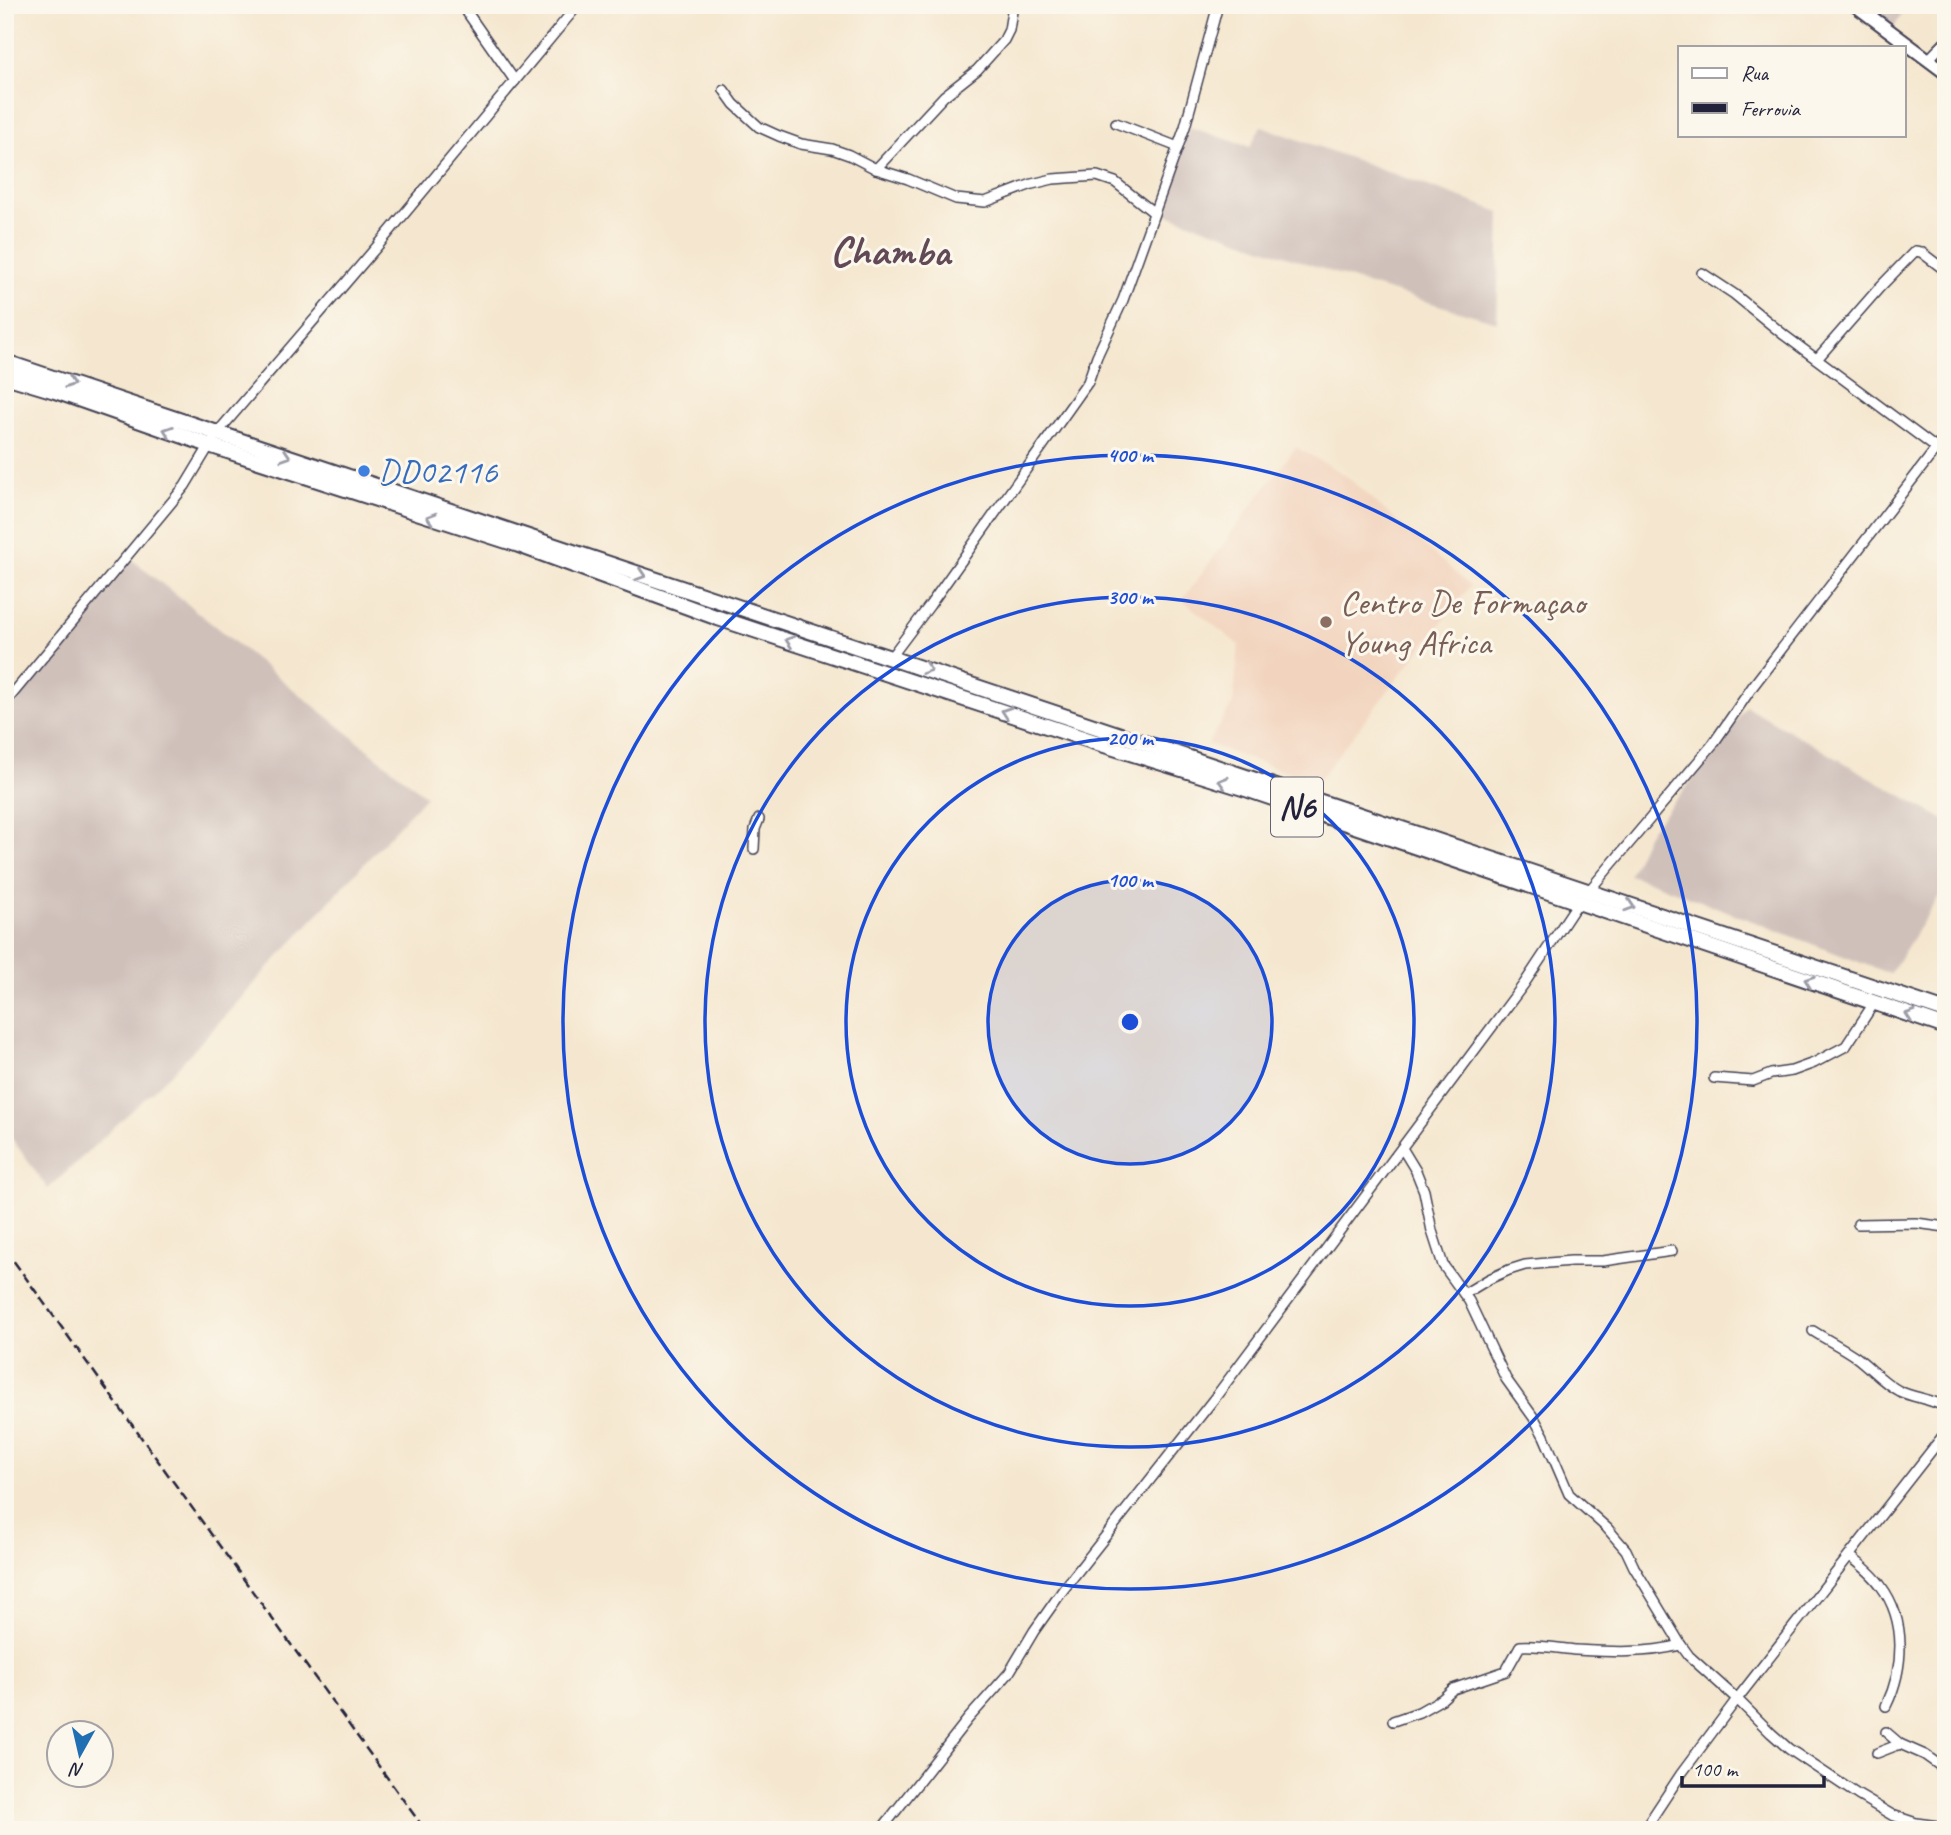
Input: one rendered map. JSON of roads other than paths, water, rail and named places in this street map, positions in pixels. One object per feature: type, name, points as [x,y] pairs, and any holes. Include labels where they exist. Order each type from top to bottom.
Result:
[{"type":"highway","name":"N6","points":[[5,362],[213,439],[516,544],[718,618],[1098,743],[1863,982],[1946,1011]]},
{"type":"highway","name":"N6","points":[[5,376],[213,439],[891,657],[1584,897],[1946,1027]]},
{"type":"main road","points":[[1855,5],[1946,73]]},
{"type":"street","points":[[462,5],[515,81]]},
{"type":"street","points":[[5,703],[185,486],[213,439],[578,5]]},
{"type":"street","points":[[876,169],[944,96],[977,70],[1004,40],[1009,30],[1013,5]]},
{"type":"street","points":[[891,657],[1088,382],[1123,300],[1191,111],[1218,5]]},
{"type":"street","points":[[1928,60],[1946,41]]},
{"type":"street","points":[[724,90],[734,104],[760,127],[779,136],[849,155],[876,169],[956,199],[985,202],[1031,184],[1053,179],[1097,176],[1115,183],[1153,212]]},
{"type":"street","points":[[1116,123],[1178,147]]},
{"type":"street","points":[[1817,359],[1880,286],[1915,251],[1921,252],[1946,271]]},
{"type":"street","points":[[1702,273],[1734,294],[1936,448]]},
{"type":"street","points":[[881,1830],[968,1719],[1009,1673],[1063,1590],[1217,1395],[1524,984],[1584,897],[1713,744],[1753,686],[1946,436]]},
{"type":"street","points":[[754,849],[755,829],[759,818]]},
{"type":"street","points":[[1714,1078],[1753,1081],[1814,1063],[1846,1046],[1874,1003]]},
{"type":"street","points":[[1402,1148],[1424,1191],[1432,1231],[1443,1265],[1475,1313],[1506,1379],[1544,1436],[1569,1494],[1607,1528],[1626,1550],[1689,1656],[1789,1749],[1858,1795],[1902,1818],[1946,1827]]},
{"type":"street","points":[[1858,1224],[1916,1223],[1946,1227]]},
{"type":"street","points":[[1464,1294],[1489,1279],[1525,1265],[1603,1261],[1672,1251]]},
{"type":"street","points":[[1813,1331],[1856,1357],[1897,1390],[1946,1407]]},
{"type":"street","points":[[1629,1830],[1644,1829],[1737,1699],[1946,1432]]},
{"type":"street","points":[[1850,1556],[1882,1586],[1895,1611],[1900,1658],[1895,1687],[1886,1706]]},
{"type":"street","points":[[1393,1721],[1419,1712],[1442,1699],[1453,1689],[1506,1671],[1520,1646],[1639,1653],[1681,1645]]},
{"type":"street","points":[[1886,1732],[1900,1744],[1925,1755],[1946,1770]]},
{"type":"street","points":[[1877,1753],[1900,1744]]},
{"type":"railway","points":[[5,1249],[425,1830]]},
{"type":"place","name":"DD02116","points":[[364,471]]},
{"type":"place","name":"Centro De Formaçao Young Africa","points":[[1326,622]]},
{"type":"district","name":"Chamba","points":[[890,251]]}]
